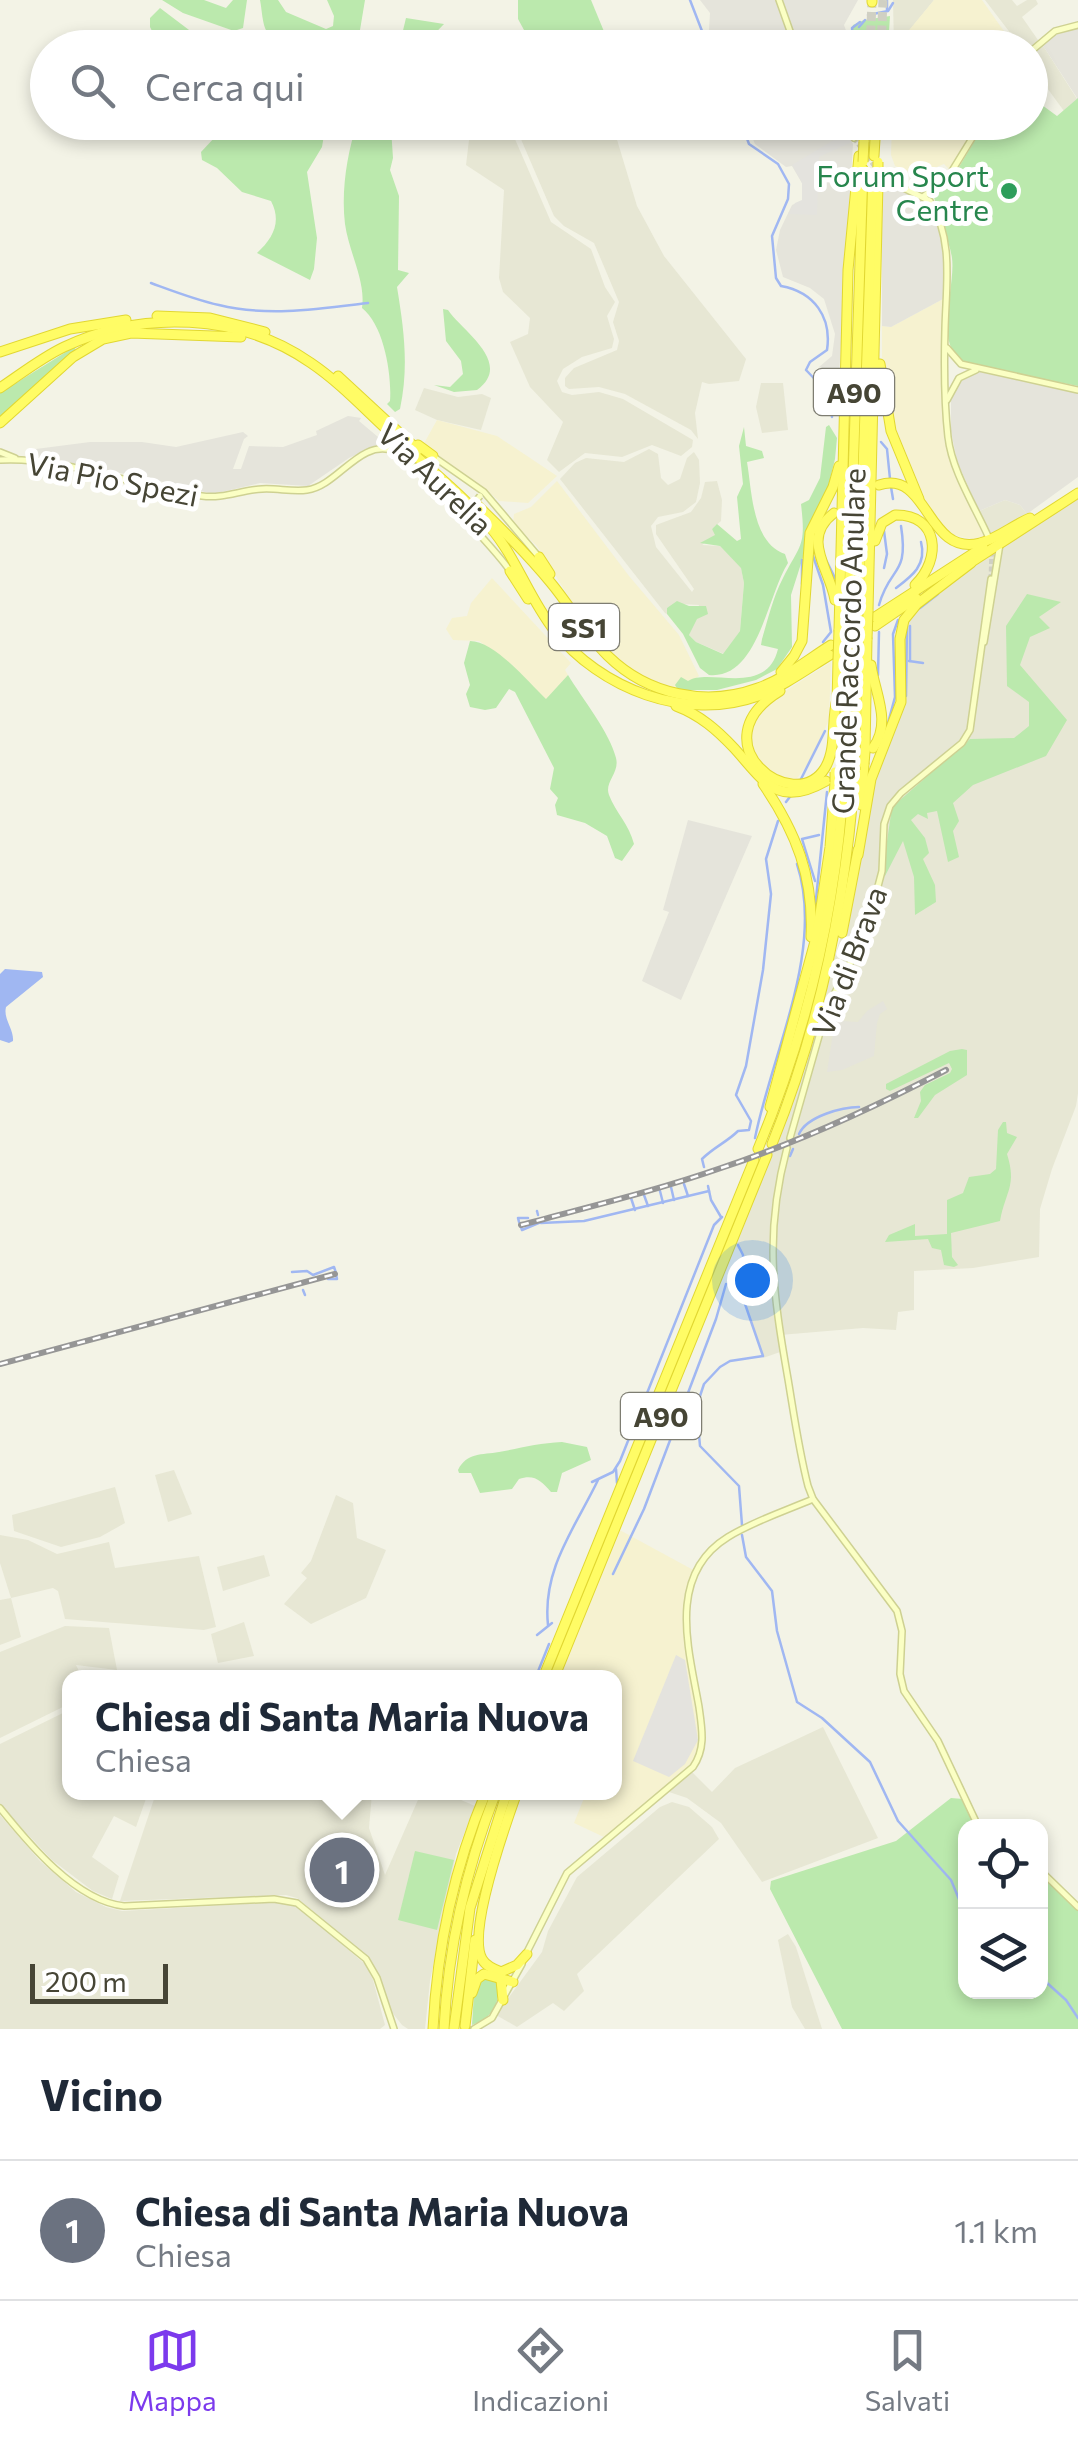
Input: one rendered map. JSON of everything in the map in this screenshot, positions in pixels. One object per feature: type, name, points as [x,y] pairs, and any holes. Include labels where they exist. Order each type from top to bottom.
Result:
[{"type":"highway","points":[[858,854],[833,653],[842,626],[846,359],[851,228],[860,140]]},
{"type":"highway","name":"Grande Raccordo Anulare","points":[[874,614],[876,140]]},
{"type":"highway","name":"Grande Raccordo Anulare","points":[[557,1670],[809,1041],[826,983],[844,889],[847,652],[842,626],[861,159]]},
{"type":"highway","points":[[874,614],[878,179]]},
{"type":"highway","points":[[877,288],[880,374],[886,412],[898,453],[938,530],[963,544],[984,542],[1030,518]]},
{"type":"highway","name":"Via Aurelia","points":[[0,384],[58,343],[126,320],[199,317],[266,333],[322,363],[510,536],[599,646],[626,672],[664,691],[703,697],[730,696],[766,685],[833,653]]},
{"type":"highway","points":[[0,352],[70,329],[126,320]]},
{"type":"highway","name":"Via Aurelia","points":[[0,384],[62,348],[141,324],[212,324],[245,332],[288,349],[334,380],[486,522],[544,616],[582,659],[612,679],[641,692],[694,705],[730,704],[769,691],[833,653]]},
{"type":"highway","points":[[0,423],[73,357],[114,336],[230,335],[288,349]]},
{"type":"highway","points":[[703,697],[767,681],[786,667],[799,648],[806,621],[810,533],[839,466],[846,359]]},
{"type":"highway","points":[[388,422],[433,456]]},
{"type":"highway","points":[[882,484],[900,484],[919,499]]},
{"type":"highway","points":[[874,614],[1078,490]]},
{"type":"highway","points":[[826,983],[843,930],[871,780],[901,702],[900,639],[904,620],[916,604],[971,562],[1078,490]]},
{"type":"highway","points":[[834,513],[821,526],[816,544],[842,626]]},
{"type":"highway","points":[[869,750],[864,644],[874,614],[878,530],[895,515],[913,518],[932,540],[933,559],[919,582],[874,614]]},
{"type":"highway","points":[[539,557],[563,598]]},
{"type":"highway","points":[[874,614],[971,562]]},
{"type":"highway","points":[[510,571],[528,600],[544,616]]},
{"type":"highway","points":[[758,778],[774,788],[806,786],[845,771],[881,736],[883,723],[864,644]]},
{"type":"highway","name":"Grande Raccordo Anulare","points":[[765,1148],[818,970],[835,878],[845,771],[864,644]]},
{"type":"highway","points":[[787,788],[759,767],[747,744],[746,729],[760,705],[817,663]]},
{"type":"highway","points":[[641,692],[700,717],[737,751],[790,828],[808,877],[811,933],[805,984]]},
{"type":"highway","points":[[806,786],[829,760],[837,699]]},
{"type":"highway","points":[[765,1148],[805,984],[845,771]]},
{"type":"highway","name":"A90","points":[[546,1670],[754,1160]]},
{"type":"highway","points":[[432,2029],[431,1998],[452,1892],[483,1800]]},
{"type":"highway","points":[[444,2028],[460,1906],[493,1800]]},
{"type":"highway","points":[[466,2027],[470,1908],[504,1800]]},
{"type":"highway","points":[[466,2027],[473,1950],[490,1874],[513,1800]]},
{"type":"highway","points":[[490,1874],[480,1952],[488,1965],[513,1982]]},
{"type":"highway","points":[[466,2027],[478,1980],[488,1973],[500,1974],[517,1966],[526,1954]]},
{"type":"highway","points":[[500,1974],[503,2000]]},
{"type":"street","points":[[779,0],[790,30]]},
{"type":"street","points":[[1048,37],[1056,30],[1078,26]]},
{"type":"street","points":[[924,196],[947,179],[971,140]]},
{"type":"street","points":[[878,179],[924,196],[934,209],[948,260],[945,370],[951,454],[988,536]]},
{"type":"street","points":[[945,345],[961,364],[1078,390]]},
{"type":"street","points":[[945,370],[961,364]]},
{"type":"street","points":[[945,370],[952,376],[961,376],[978,369]]},
{"type":"street","points":[[946,402],[961,376]]},
{"type":"street","name":"Via Aurelia","points":[[394,451],[463,516],[510,571]]},
{"type":"street","name":"Via Pio Spezi","points":[[0,460],[18,459],[216,497],[261,489],[312,489],[369,452],[394,451]]},
{"type":"street","points":[[0,452],[18,459]]},
{"type":"street","name":"Via Aurelia","points":[[433,456],[482,494],[539,557]]},
{"type":"street","points":[[463,516],[482,494]]},
{"type":"street","name":"Via di Brava","points":[[790,1138],[827,1008],[860,944],[872,909],[882,871],[884,824],[890,806],[968,735],[1000,543]]},
{"type":"street","points":[[786,1148],[773,1218],[771,1268],[806,1477],[813,1499],[898,1612],[903,1634],[903,1689],[936,1738],[975,1819]]},
{"type":"street","points":[[466,2027],[492,2018],[566,1873],[693,1767],[700,1755],[702,1734],[686,1636],[686,1605],[703,1561],[736,1533],[813,1499]]},
{"type":"street","points":[[0,1808],[49,1864],[110,1904],[274,1899],[300,1904],[367,1961],[377,1978],[394,2029]]},
{"type":"street","points":[[1048,1878],[1078,1907]]},
{"type":"street","points":[[390,2017],[403,2029]]},
{"type":"shaded area","points":[[700,0],[777,0],[787,30],[709,30],[710,13]]},
{"type":"shaded area","points":[[783,0],[858,0],[844,25],[846,30],[793,30]]},
{"type":"shaded area","points":[[893,0],[934,0],[910,30],[894,30]]},
{"type":"shaded area","points":[[934,0],[982,0],[1003,30],[909,30]]},
{"type":"shaded area","points":[[985,0],[1012,0],[1017,6],[1036,0],[1038,4],[1022,17],[1031,30],[1008,30]]},
{"type":"shaded area","points":[[1078,27],[1078,117],[1070,105],[1077,98],[1048,53],[1048,40],[1063,30]]},
{"type":"shaded area","points":[[1048,53],[1077,99],[1064,111],[1048,89]]},
{"type":"shaded area","points":[[469,140],[515,140],[551,222],[591,249],[615,302],[607,316],[614,339],[612,348],[582,357],[563,369],[557,381],[562,392],[599,392],[623,399],[693,440],[692,447],[681,456],[652,445],[622,457],[585,453],[559,472],[547,460],[563,422],[530,387],[510,342],[528,334],[530,318],[503,292],[499,278],[504,190],[466,165]]},
{"type":"shaded area","points":[[521,140],[617,140],[637,206],[664,256],[746,359],[739,381],[702,382],[695,413],[698,439],[691,430],[625,394],[599,387],[565,386],[565,378],[574,368],[617,350],[619,341],[613,322],[619,302],[594,243],[554,216]]},
{"type":"shaded area","points":[[753,140],[851,140],[853,144],[838,393],[819,367],[832,356],[835,334],[824,299],[810,288],[783,277],[776,250],[792,205],[802,201],[802,183],[792,166],[786,167]]},
{"type":"shaded area","points":[[834,140],[852,142],[819,157],[817,215],[788,214],[802,200],[802,183],[792,165]]},
{"type":"shaded area","points":[[891,140],[967,140],[949,169],[944,164],[918,175],[895,166]]},
{"type":"shaded area","points":[[882,181],[931,207],[942,240],[946,272],[943,299],[891,327],[882,326]]},
{"type":"shaded area","points":[[943,299],[944,440],[984,537],[976,540],[946,533],[921,495],[893,432],[882,368],[882,326],[891,327]]},
{"type":"shaded area","points":[[980,372],[1078,392],[1078,477],[1027,514],[1020,505],[1005,500],[979,511],[957,461],[951,431],[951,398],[963,379]]},
{"type":"shaded area","points":[[761,383],[783,383],[788,430],[762,433],[756,407]]},
{"type":"shaded area","points":[[424,388],[458,397],[482,394],[491,398],[481,430],[437,420],[415,410]]},
{"type":"shaded area","points":[[348,416],[361,418],[359,421],[384,442],[349,458],[308,486],[260,483],[213,494],[138,476],[28,458],[28,450],[90,442],[142,442],[176,447],[243,432],[248,436],[233,469],[241,469],[249,446],[283,447],[317,435],[316,431]]},
{"type":"shaded area","points":[[437,420],[497,436],[557,476],[528,503],[499,501],[422,447]]},
{"type":"shaded area","points":[[649,449],[658,454],[661,478],[668,485],[680,479],[687,458],[694,452],[699,460],[696,502],[683,512],[658,517],[651,526],[656,547],[692,592],[694,589],[656,534],[656,525],[691,512],[701,498],[705,482],[717,481],[722,500],[721,521],[712,529],[716,535],[702,545],[720,546],[741,567],[744,583],[740,631],[724,654],[689,635],[699,605],[681,604],[667,608],[665,613],[560,479],[575,463],[586,458],[624,462]]},
{"type":"shaded area","points":[[557,481],[679,635],[699,676],[678,690],[644,679],[614,658],[587,626],[537,546],[513,523],[514,514],[531,507]]},
{"type":"shaded area","points":[[1078,498],[1078,1093],[1040,1209],[1039,1257],[973,1268],[914,1271],[914,1310],[898,1312],[896,1330],[863,1328],[780,1335],[783,1351],[763,1358],[744,1301],[743,1255],[732,1241],[792,1091],[843,930],[871,779],[895,723],[903,626],[925,599]]},
{"type":"shaded area","points":[[1005,500],[1020,505],[1027,514],[991,534],[979,511]]},
{"type":"shaded area","points":[[492,578],[571,663],[565,670],[568,675],[546,700],[512,665],[479,641],[453,640],[446,629],[452,618],[467,616],[471,603]]},
{"type":"shaded area","points":[[831,662],[829,720],[810,761],[795,781],[773,776],[758,760],[749,730],[768,702]]},
{"type":"shaded area","points":[[688,820],[752,836],[681,1000],[642,981],[669,912],[663,910]]},
{"type":"shaded area","points":[[883,1001],[887,1009],[877,1023],[874,1056],[827,1072],[836,1013],[842,1021],[858,1022]]},
{"type":"shaded area","points":[[174,1470],[192,1514],[168,1522],[155,1475]]},
{"type":"shaded area","points":[[115,1487],[125,1523],[100,1537],[61,1547],[14,1531],[12,1515]]},
{"type":"shaded area","points":[[336,1495],[353,1503],[357,1538],[386,1550],[366,1598],[311,1624],[284,1604],[307,1578],[301,1573],[311,1561]]},
{"type":"shaded area","points":[[616,1528],[697,1572],[690,1588],[685,1629],[702,1734],[697,1761],[606,1838],[574,1823],[583,1800],[622,1800],[622,1670],[557,1670]]},
{"type":"shaded area","points":[[0,1535],[28,1540],[57,1554],[109,1542],[115,1568],[199,1556],[216,1627],[204,1630],[65,1619],[58,1591],[53,1588],[11,1598],[0,1563]]},
{"type":"shaded area","points":[[264,1555],[270,1576],[223,1591],[217,1567]]},
{"type":"shaded area","points":[[11,1598],[21,1637],[0,1645],[0,1600]]},
{"type":"shaded area","points":[[244,1622],[254,1656],[218,1663],[211,1634]]},
{"type":"shaded area","points":[[65,1626],[109,1628],[117,1670],[76,1665],[78,1670],[62,1670],[62,1707],[0,1738],[0,1652]]},
{"type":"shaded area","points":[[676,1655],[685,1660],[698,1740],[685,1764],[669,1777],[633,1761]]},
{"type":"shaded area","points":[[62,1713],[62,1800],[146,1800],[136,1827],[114,1816],[92,1857],[119,1876],[112,1899],[93,1891],[52,1860],[0,1805],[0,1744]]},
{"type":"shaded area","points":[[823,1727],[878,1838],[762,1882],[721,1823],[687,1798],[669,1792],[692,1772],[712,1792],[735,1768]]},
{"type":"shaded area","points":[[154,1800],[371,1800],[369,1828],[385,1875],[418,1800],[461,1800],[475,1806],[456,1854],[430,1981],[425,2029],[402,2025],[387,2006],[384,1987],[370,1959],[297,1898],[286,1895],[120,1901]]},
{"type":"shaded area","points":[[672,1802],[689,1807],[712,1827],[719,1839],[577,1974],[584,1991],[564,2011],[553,2003],[517,2027],[496,2015],[542,1952],[548,1931],[577,1877],[660,1807]]},
{"type":"shaded area","points":[[0,1815],[40,1861],[76,1892],[106,1907],[122,1911],[282,1902],[299,1907],[366,1965],[385,2025],[380,2029],[0,2029]]},
{"type":"shaded area","points":[[788,1934],[796,1947],[822,2029],[805,2029],[792,2007],[778,1940]]},
{"type":"green space","points":[[162,0],[204,0],[226,8],[233,0],[247,0],[243,28],[237,30],[183,13]]},
{"type":"green space","points":[[260,0],[278,0],[286,12],[326,29],[333,26],[334,16],[327,0],[365,0],[360,30],[265,29]]},
{"type":"green space","points":[[518,0],[591,0],[603,30],[524,30],[518,19]]},
{"type":"green space","points":[[160,8],[189,30],[152,30],[150,18]]},
{"type":"green space","points":[[890,16],[889,30],[852,30],[853,25]]},
{"type":"green space","points":[[406,18],[444,24],[438,30],[403,30]]},
{"type":"green space","points":[[1078,98],[1078,386],[967,364],[956,356],[947,331],[952,258],[934,196],[949,184],[975,140],[1048,140],[1048,109],[1057,116]]},
{"type":"green space","points":[[212,140],[323,140],[307,172],[317,238],[310,280],[257,253],[274,229],[276,216],[271,201],[242,192],[217,168],[202,160],[201,152]]},
{"type":"green space","points":[[352,140],[392,140],[390,170],[399,196],[398,270],[409,273],[397,287],[405,363],[400,409],[395,412],[387,404],[390,390],[385,351],[376,326],[362,308],[362,288],[345,224]]},
{"type":"green space","points":[[443,309],[473,337],[488,358],[487,380],[477,390],[454,392],[434,385],[450,387],[463,374],[461,361],[446,341]]},
{"type":"green space","points":[[74,347],[77,351],[0,418],[0,393]]},
{"type":"green space","points":[[829,425],[837,438],[835,459],[828,488],[808,526],[805,551],[791,595],[792,647],[777,669],[756,680],[717,690],[678,690],[675,685],[681,677],[688,681],[750,677],[772,664],[778,649],[761,645],[762,639],[776,593],[801,544],[801,504],[809,500],[820,478]]},
{"type":"green space","points":[[744,427],[746,446],[762,451],[764,458],[747,462],[760,528],[774,548],[785,554],[788,563],[750,650],[726,673],[709,675],[700,668],[667,608],[677,601],[706,606],[708,614],[697,619],[689,635],[723,654],[740,631],[744,583],[741,568],[720,546],[700,543],[715,535],[712,529],[717,524],[737,541],[741,539],[737,497],[743,484],[739,446]]},
{"type":"green space","points":[[1027,594],[1061,602],[1039,617],[1050,628],[1030,637],[1020,665],[1067,720],[1046,756],[973,785],[953,803],[959,821],[953,831],[959,857],[948,862],[937,811],[927,813],[928,819],[918,814],[911,820],[925,838],[929,853],[923,859],[935,885],[936,902],[915,915],[914,877],[903,841],[885,876],[892,807],[970,739],[1014,738],[1029,726],[1029,702],[1007,686],[1006,626]]},
{"type":"green space","points":[[470,641],[500,655],[546,699],[568,675],[602,727],[616,758],[609,795],[634,844],[622,861],[615,858],[607,836],[585,823],[557,815],[558,798],[550,789],[554,768],[515,692],[509,689],[496,708],[470,707],[464,663]]},
{"type":"green space","points":[[967,1050],[967,1075],[935,1095],[918,1118],[914,1118],[920,1092],[925,1085],[950,1073],[949,1063],[890,1091],[886,1089],[886,1084],[950,1051]]},
{"type":"green space","points":[[1003,1122],[1007,1133],[1017,1137],[1007,1154],[1011,1181],[1000,1221],[951,1233],[952,1257],[958,1265],[944,1265],[941,1250],[932,1248],[928,1239],[885,1242],[889,1235],[915,1224],[915,1236],[947,1234],[947,1200],[963,1193],[969,1177],[990,1174],[996,1169],[998,1130]]},
{"type":"green space","points":[[562,1442],[587,1447],[591,1460],[562,1473],[557,1492],[529,1477],[519,1479],[512,1489],[480,1493],[471,1473],[458,1470],[476,1455]]},
{"type":"green space","points":[[951,1798],[963,1799],[973,1819],[958,1819],[958,1999],[1048,1999],[1048,1881],[1078,1910],[1078,2029],[842,2029],[770,1889],[771,1881],[896,1841]]},
{"type":"green space","points":[[415,1851],[454,1860],[437,1930],[398,1920]]},
{"type":"green space","points":[[483,1977],[498,1979],[497,2002],[491,2013],[472,2025],[474,1993]]},
{"type":"water","points":[[5,969],[42,972],[43,977],[6,1007],[13,1037],[9,1043],[0,1040],[0,974]]},
{"type":"waterway","points":[[690,0],[702,30]]},
{"type":"waterway","points":[[887,0],[887,10]]},
{"type":"waterway","name":"Grande Raccordo Anulare","points":[[868,15],[888,11],[893,3]]},
{"type":"waterway","points":[[859,27],[865,20]]},
{"type":"waterway","points":[[852,30],[860,22]]},
{"type":"waterway","points":[[748,140],[778,164],[789,184],[788,199],[772,236],[776,278],[781,286],[811,300],[823,317],[827,350],[810,362],[806,370],[830,395],[832,417]]},
{"type":"waterway","points":[[151,283],[210,303],[256,311],[368,303]]},
{"type":"waterway","points":[[881,442],[887,449],[890,479]]},
{"type":"waterway","points":[[891,487],[893,499]]},
{"type":"waterway","points":[[879,605],[900,563],[901,526]]},
{"type":"waterway","points":[[884,531],[884,568]]},
{"type":"waterway","points":[[896,588],[920,563],[921,542]]},
{"type":"waterway","points":[[813,556],[823,585],[831,632],[823,642]]},
{"type":"waterway","points":[[825,558],[836,580]]},
{"type":"waterway","points":[[802,560],[802,584]]},
{"type":"waterway","points":[[920,608],[938,594]]},
{"type":"waterway","points":[[888,723],[895,697],[893,634],[898,620]]},
{"type":"waterway","points":[[906,696],[907,626]]},
{"type":"waterway","points":[[910,626],[910,661]]},
{"type":"waterway","points":[[878,675],[879,632]]},
{"type":"waterway","points":[[909,661],[923,663]]},
{"type":"waterway","points":[[801,779],[825,731]]},
{"type":"waterway","points":[[815,909],[827,792]]},
{"type":"waterway","points":[[786,802],[792,794]]},
{"type":"waterway","points":[[704,1167],[702,1159],[738,1131],[749,1130],[751,1121],[736,1095],[746,1066],[763,970],[771,894],[766,859],[778,821]]},
{"type":"waterway","points":[[815,881],[802,839],[819,835]]},
{"type":"waterway","points":[[755,1138],[800,966],[805,931],[804,897],[797,864]]},
{"type":"waterway","points":[[799,1134],[817,1118],[859,1107]]},
{"type":"waterway","points":[[790,1156],[793,1149]]},
{"type":"waterway","points":[[684,1184],[688,1196]]},
{"type":"waterway","points":[[708,1186],[721,1217]]},
{"type":"waterway","points":[[671,1187],[674,1200]]},
{"type":"waterway","points":[[660,1191],[663,1203]]},
{"type":"waterway","points":[[541,1223],[584,1221],[709,1191]]},
{"type":"waterway","points":[[644,1195],[648,1206]]},
{"type":"waterway","points":[[631,1198],[635,1210]]},
{"type":"waterway","points":[[537,1211],[538,1215]]},
{"type":"waterway","points":[[592,1482],[613,1472],[620,1461],[714,1225],[722,1217]]},
{"type":"waterway","points":[[519,1222],[518,1218],[528,1218]]},
{"type":"waterway","points":[[520,1224],[522,1230],[541,1222]]},
{"type":"waterway","points":[[738,1245],[743,1255],[744,1301],[763,1356],[730,1361],[720,1367],[704,1384],[698,1424],[700,1446],[739,1486],[742,1525]]},
{"type":"waterway","points":[[292,1272],[307,1271],[313,1275],[334,1267],[336,1273]]},
{"type":"waterway","points":[[328,1279],[337,1279],[336,1274]]},
{"type":"waterway","points":[[613,1574],[644,1509],[726,1284]]},
{"type":"waterway","points":[[303,1290],[305,1295]]},
{"type":"waterway","points":[[626,1408],[646,1410]]},
{"type":"waterway","points":[[669,1419],[697,1423]]},
{"type":"waterway","points":[[616,1469],[617,1483]]},
{"type":"waterway","points":[[548,1625],[547,1605],[555,1567],[598,1480]]},
{"type":"waterway","points":[[742,1535],[746,1557],[772,1591],[777,1631],[797,1702],[822,1718],[870,1762],[898,1821],[951,1880],[963,1909]]},
{"type":"waterway","points":[[537,1635],[552,1623]]},
{"type":"waterway","points":[[539,1670],[549,1644]]},
{"type":"waterway","points":[[1048,1984],[1078,2018]]},
{"type":"tunnel","points":[[882,30],[883,0]]},
{"type":"tunnel","points":[[871,30],[872,2]]},
{"type":"tunnel","points":[[855,140],[876,168]]},
{"type":"tunnel","points":[[991,579],[992,549]]},
{"type":"railway","points":[[521,1225],[750,1158],[835,1124],[946,1070]]},
{"type":"railway","points":[[0,1364],[335,1274]]},
{"type":"place","name":"Forum Sport Centre","points":[[1009,191]]},
{"type":"place","name":"Chiesa di Santa Maria Nuova","points":[[342,1870]]}]
